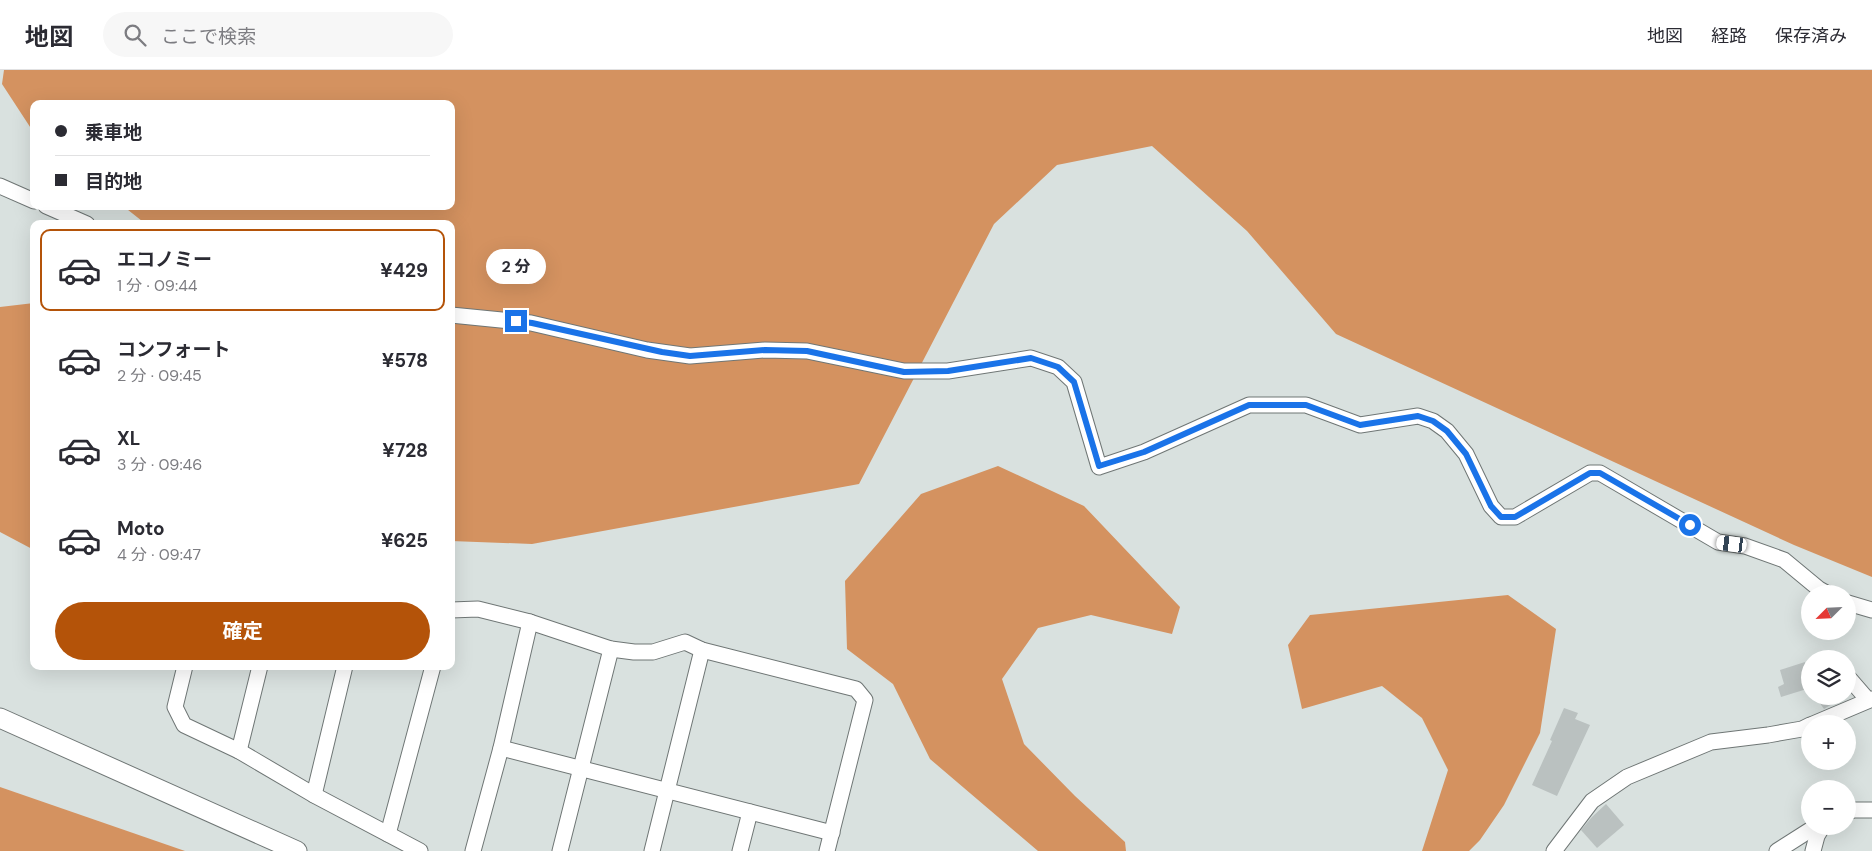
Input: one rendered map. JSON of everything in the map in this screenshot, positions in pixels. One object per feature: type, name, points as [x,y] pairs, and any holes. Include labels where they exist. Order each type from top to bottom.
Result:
[{"type":"street","points":[[0,186],[30,199]]},
{"type":"street","points":[[55,210],[78,220]]},
{"type":"street","points":[[455,315],[532,323],[647,350],[690,356],[765,350],[807,351],[904,372],[948,371],[1031,358],[1058,367],[1074,382],[1099,466],[1144,452],[1249,405],[1306,405],[1360,425],[1418,416],[1433,421],[1447,431],[1466,454],[1491,506],[1501,517],[1515,517],[1590,473],[1600,473],[1718,542],[1745,546],[1784,560],[1814,585]]},
{"type":"street","points":[[1856,605],[1872,610]]},
{"type":"street","points":[[455,610],[478,609],[530,622],[611,649],[653,652],[684,642],[702,650],[856,688],[865,700],[827,851]]},
{"type":"street","points":[[473,851],[501,748],[530,622]]},
{"type":"street","points":[[560,851],[611,649]]},
{"type":"street","points":[[652,851],[702,650]]},
{"type":"street","points":[[184,670],[175,707],[184,725],[239,752],[314,795],[420,851]]},
{"type":"street","points":[[239,752],[259,670]]},
{"type":"street","points":[[314,795],[344,670]]},
{"type":"street","points":[[388,834],[432,670]]},
{"type":"street","points":[[1835,715],[1870,700],[1856,685]]},
{"type":"street","points":[[0,718],[297,851]]},
{"type":"street","points":[[1554,851],[1592,801],[1627,777],[1711,742],[1801,729]]},
{"type":"street","points":[[501,748],[832,833]]},
{"type":"street","points":[[1856,802],[1872,800]]},
{"type":"street","points":[[1856,810],[1872,810]]},
{"type":"street","points":[[740,851],[750,812]]},
{"type":"street","points":[[1777,851],[1802,835]]},
{"type":"street","points":[[1813,851],[1818,835]]},
{"type":"shaded area","points":[[4,70],[1872,70],[1872,577],[1794,545],[1336,334],[1247,231],[1152,146],[1057,165],[994,224],[859,484],[532,544],[455,541],[455,220],[141,220],[128,210],[455,210],[455,100],[30,100],[30,127],[2,84]]},
{"type":"shaded area","points":[[30,303],[30,548],[0,532],[0,307]]},
{"type":"shaded area","points":[[998,466],[1084,506],[1180,607],[1172,634],[1091,615],[1038,628],[1002,679],[1024,744],[1075,796],[1125,842],[1126,851],[1038,851],[930,759],[893,684],[847,649],[845,581],[921,494]]},
{"type":"shaded area","points":[[1508,595],[1556,629],[1540,733],[1504,805],[1480,840],[1469,851],[1422,851],[1448,770],[1422,718],[1382,686],[1302,709],[1288,645],[1310,615]]},
{"type":"shaded area","points":[[0,787],[185,851],[0,851]]},
{"type":"building","points":[[1801,663],[1801,691],[1781,697],[1778,687],[1784,684],[1780,670]]},
{"type":"building","points":[[1821,705],[1830,705],[1824,709]]},
{"type":"building","points":[[1564,708],[1578,713],[1575,719],[1590,725],[1557,796],[1532,785],[1552,741],[1550,740]]},
{"type":"building","points":[[1606,804],[1624,825],[1597,848],[1581,830]]},
{"type":"route","points":[[516,321],[532,323],[647,350],[690,356],[765,350],[807,351],[904,372],[948,371],[1031,358],[1058,367],[1074,382],[1099,466],[1144,452],[1249,405],[1306,405],[1360,425],[1418,416],[1433,421],[1447,431],[1466,454],[1491,506],[1501,517],[1515,517],[1590,473],[1600,473],[1690,525]]}]
